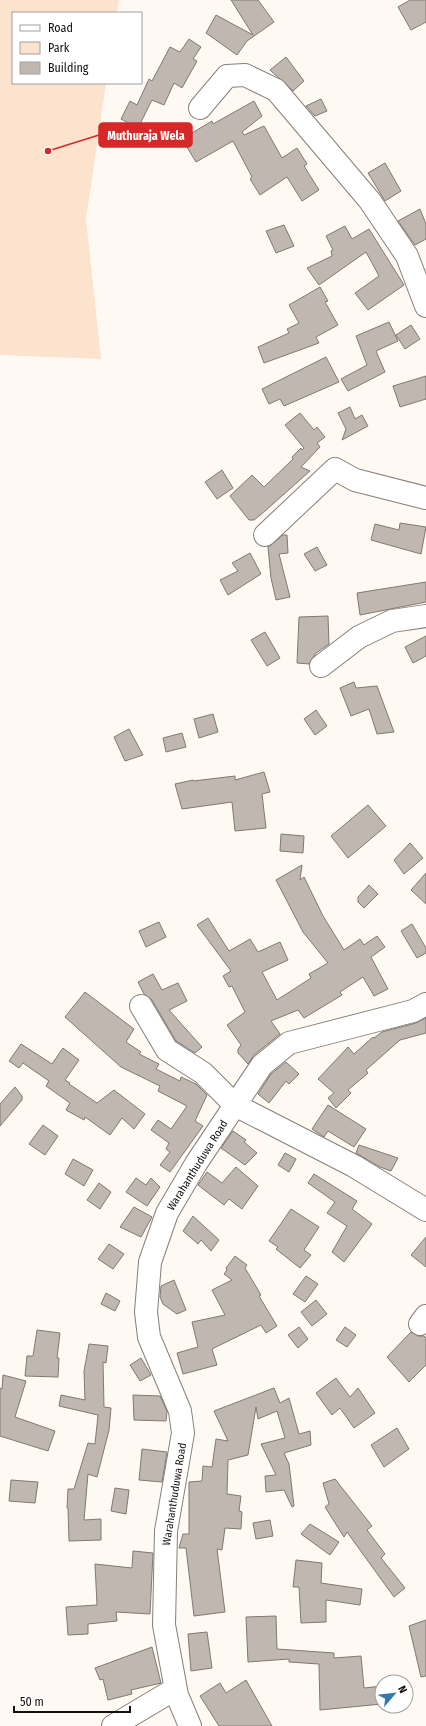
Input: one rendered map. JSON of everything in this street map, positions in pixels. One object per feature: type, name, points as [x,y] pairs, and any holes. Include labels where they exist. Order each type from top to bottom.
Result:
[{"type":"street","points":[[200,108],[227,76],[245,75],[276,90],[370,201],[407,256],[426,306]]},
{"type":"street","points":[[265,535],[335,469],[355,480],[426,498]]},
{"type":"street","points":[[320,666],[359,637],[392,621],[426,616]]},
{"type":"street","name":"Warahanthuduwa Road","points":[[190,1726],[176,1689],[164,1625],[166,1530],[183,1433],[180,1411],[150,1337],[146,1312],[150,1262],[167,1213],[197,1162],[262,1065],[290,1043],[413,1011],[426,1004]]},
{"type":"street","points":[[141,1006],[167,1050],[203,1073],[235,1105],[354,1166],[426,1210]]},
{"type":"street","points":[[113,1726],[176,1689]]},
{"type":"green space","points":[[0,0],[119,0],[117,12],[12,12],[12,84],[106,84],[86,219],[101,359],[0,355]]},
{"type":"building","points":[[231,0],[258,0],[274,22],[247,41],[237,55],[206,33],[216,15],[253,35]]},
{"type":"building","points":[[410,0],[426,0],[426,22],[411,30],[398,7]]},
{"type":"building","points":[[189,39],[201,47],[193,59],[197,61],[182,88],[174,83],[164,105],[152,100],[138,128],[121,119],[130,101],[137,105],[149,79],[152,81],[170,47],[180,52]]},
{"type":"building","points":[[286,57],[304,81],[293,91],[270,70]]},
{"type":"building","points":[[321,99],[327,111],[315,116],[306,106]]},
{"type":"building","points":[[254,101],[262,116],[242,132],[244,135],[264,126],[282,158],[297,148],[307,164],[304,166],[319,190],[302,201],[287,177],[260,195],[250,179],[252,177],[233,141],[196,162],[182,139],[212,121],[213,124]]},
{"type":"building","points":[[385,163],[401,191],[385,201],[368,173]]},
{"type":"building","points":[[420,209],[426,224],[426,239],[415,245],[398,221]]},
{"type":"building","points":[[284,225],[294,246],[276,253],[266,231]]},
{"type":"building","points":[[345,226],[352,239],[369,229],[404,285],[368,310],[355,293],[379,276],[366,252],[319,285],[307,268],[332,256],[331,251],[333,250],[326,236]]},
{"type":"building","points":[[320,287],[328,301],[325,302],[338,325],[316,337],[319,343],[264,363],[258,347],[289,333],[287,329],[299,323],[289,305]]},
{"type":"building","points":[[389,322],[398,341],[376,351],[385,372],[348,391],[341,379],[367,365],[356,336]]},
{"type":"building","points":[[411,325],[420,339],[405,349],[396,335]]},
{"type":"building","points":[[326,357],[339,382],[284,406],[280,399],[269,404],[262,389]]},
{"type":"building","points":[[426,376],[426,399],[400,407],[393,386]]},
{"type":"building","points":[[350,407],[355,419],[362,415],[368,426],[342,440],[346,429],[338,413]]},
{"type":"building","points":[[300,413],[314,430],[317,427],[325,437],[317,443],[320,447],[301,467],[310,471],[254,520],[249,520],[230,496],[252,475],[264,487],[293,459],[292,457],[301,448],[302,450],[304,448],[285,425]]},
{"type":"building","points":[[222,470],[233,488],[217,499],[205,482]]},
{"type":"building","points":[[400,523],[426,527],[421,554],[371,540],[375,524],[399,530]]},
{"type":"building","points":[[283,535],[287,535],[288,553],[279,554],[290,597],[276,600],[271,578],[268,547]]},
{"type":"building","points":[[317,547],[327,565],[315,571],[304,554]]},
{"type":"building","points":[[250,553],[261,574],[228,595],[220,580],[238,571],[232,563]]},
{"type":"building","points":[[426,582],[426,602],[360,615],[357,593]]},
{"type":"building","points":[[328,616],[329,644],[316,653],[309,664],[297,663],[299,617]]},
{"type":"building","points":[[265,632],[280,658],[267,666],[251,640]]},
{"type":"building","points":[[426,636],[426,656],[413,663],[405,647]]},
{"type":"building","points":[[354,682],[356,688],[377,686],[394,732],[377,734],[369,709],[351,716],[340,688]]},
{"type":"building","points":[[316,710],[327,726],[315,735],[304,719]]},
{"type":"building","points":[[213,714],[218,732],[199,738],[194,719]]},
{"type":"building","points":[[129,729],[143,755],[125,761],[114,737]]},
{"type":"building","points":[[182,733],[186,747],[166,752],[163,738]]},
{"type":"building","points":[[264,772],[270,792],[262,794],[266,828],[235,831],[232,802],[182,809],[175,784],[193,780],[235,776],[235,780]]},
{"type":"building","points":[[368,805],[386,826],[348,858],[331,836]]},
{"type":"building","points":[[281,834],[304,836],[303,853],[280,851]]},
{"type":"building","points":[[410,843],[423,858],[404,874],[394,860]]},
{"type":"building","points":[[302,865],[300,880],[304,877],[323,916],[344,950],[360,939],[364,945],[377,936],[385,947],[371,957],[388,989],[374,996],[363,977],[340,992],[342,995],[304,1018],[298,1010],[271,1021],[280,1034],[254,1055],[248,1064],[238,1053],[238,1049],[241,1045],[227,1025],[245,1012],[232,986],[229,987],[223,976],[231,971],[197,925],[208,918],[229,951],[250,939],[258,952],[280,942],[288,960],[262,972],[277,1000],[311,978],[309,974],[328,963],[303,932],[276,880]]},
{"type":"building","points":[[426,873],[426,904],[411,890]]},
{"type":"building","points":[[369,885],[378,894],[364,908],[358,902],[358,897]]},
{"type":"building","points":[[159,922],[166,937],[146,947],[139,931]]},
{"type":"building","points":[[412,924],[426,948],[426,953],[417,958],[401,931]]},
{"type":"building","points":[[153,974],[162,990],[178,983],[187,1001],[169,1010],[202,1047],[195,1053],[176,1041],[152,1000],[144,994],[138,982]]},
{"type":"building","points":[[85,992],[134,1029],[126,1042],[141,1052],[139,1054],[159,1064],[156,1069],[180,1081],[181,1077],[196,1084],[207,1095],[195,1121],[203,1126],[170,1172],[160,1165],[170,1152],[166,1149],[169,1143],[151,1130],[158,1120],[171,1129],[187,1106],[158,1091],[160,1086],[121,1067],[65,1017]]},
{"type":"building","points":[[426,1018],[426,1033],[400,1040],[366,1070],[368,1073],[348,1090],[351,1093],[336,1108],[328,1098],[334,1093],[318,1079],[348,1047],[354,1054],[373,1037],[374,1038],[382,1032],[416,1023]]},
{"type":"building","points":[[21,1044],[52,1064],[63,1048],[79,1060],[65,1080],[70,1083],[69,1084],[97,1103],[114,1090],[145,1114],[134,1129],[122,1118],[110,1135],[85,1117],[84,1120],[66,1110],[70,1103],[46,1086],[49,1081],[23,1063],[19,1068],[9,1061]]},
{"type":"building","points":[[286,1062],[299,1074],[289,1084],[286,1081],[269,1103],[258,1094],[271,1074]]},
{"type":"building","points":[[15,1087],[22,1096],[22,1100],[0,1126],[0,1104]]},
{"type":"building","points":[[328,1105],[366,1129],[354,1147],[328,1131],[324,1137],[312,1129]]},
{"type":"building","points":[[43,1125],[58,1136],[45,1155],[29,1144]]},
{"type":"building","points":[[233,1131],[246,1140],[244,1142],[257,1153],[245,1165],[221,1148]]},
{"type":"building","points":[[359,1145],[398,1158],[391,1171],[380,1167],[356,1153]]},
{"type":"building","points":[[285,1153],[296,1159],[289,1172],[278,1165]]},
{"type":"building","points":[[73,1159],[93,1170],[84,1186],[65,1174]]},
{"type":"building","points":[[236,1167],[258,1186],[242,1209],[229,1199],[224,1205],[198,1185],[207,1172],[222,1183]]},
{"type":"building","points":[[314,1174],[357,1201],[352,1209],[372,1224],[344,1262],[332,1252],[347,1226],[327,1213],[335,1202],[308,1183]]},
{"type":"building","points":[[136,1178],[146,1185],[151,1178],[160,1187],[147,1206],[126,1192]]},
{"type":"building","points":[[99,1183],[111,1192],[100,1209],[87,1200]]},
{"type":"building","points":[[134,1207],[152,1217],[141,1237],[120,1227]]},
{"type":"building","points":[[291,1209],[319,1227],[304,1250],[311,1255],[300,1268],[276,1249],[278,1247],[269,1241]]},
{"type":"building","points":[[193,1216],[219,1240],[211,1251],[201,1240],[198,1244],[183,1231]]},
{"type":"building","points":[[426,1237],[426,1267],[411,1255]]},
{"type":"building","points":[[109,1244],[124,1254],[113,1269],[98,1259]]},
{"type":"building","points":[[235,1256],[247,1265],[245,1268],[261,1295],[259,1296],[277,1326],[266,1333],[261,1325],[212,1349],[217,1365],[183,1374],[177,1353],[198,1347],[192,1322],[225,1315],[212,1290],[232,1280],[224,1274],[227,1270],[226,1268]]},
{"type":"building","points":[[306,1276],[318,1284],[305,1302],[293,1294]]},
{"type":"building","points":[[174,1280],[186,1310],[177,1314],[163,1304],[160,1297],[161,1286]]},
{"type":"building","points":[[106,1293],[120,1301],[115,1311],[101,1304]]},
{"type":"building","points":[[316,1300],[327,1314],[312,1326],[301,1312]]},
{"type":"building","points":[[299,1327],[308,1339],[298,1348],[288,1335]]},
{"type":"building","points":[[345,1327],[356,1335],[347,1347],[336,1340]]},
{"type":"building","points":[[37,1330],[60,1333],[57,1358],[59,1358],[58,1377],[25,1376],[27,1356],[33,1356]]},
{"type":"building","points":[[411,1332],[426,1338],[426,1365],[409,1382],[387,1357]]},
{"type":"building","points":[[89,1344],[108,1346],[106,1363],[103,1362],[104,1407],[111,1408],[109,1430],[97,1477],[88,1474],[84,1520],[101,1519],[101,1540],[69,1541],[67,1508],[68,1489],[74,1489],[88,1443],[95,1444],[98,1415],[59,1406],[61,1395],[85,1400],[84,1371]]},
{"type":"building","points":[[141,1358],[151,1375],[140,1381],[130,1365]]},
{"type":"building","points":[[3,1375],[26,1381],[15,1417],[55,1431],[48,1451],[0,1436],[0,1388],[2,1389]]},
{"type":"building","points":[[336,1378],[350,1397],[358,1388],[375,1413],[354,1428],[340,1408],[332,1415],[316,1393]]},
{"type":"building","points":[[274,1388],[280,1403],[289,1398],[299,1434],[310,1431],[311,1445],[284,1453],[289,1464],[294,1506],[292,1507],[284,1490],[266,1492],[265,1476],[276,1475],[261,1444],[285,1438],[277,1411],[258,1419],[256,1407],[248,1455],[228,1460],[227,1494],[241,1496],[239,1511],[242,1512],[241,1529],[225,1528],[222,1550],[217,1549],[225,1612],[194,1616],[186,1548],[179,1548],[183,1534],[189,1534],[189,1482],[202,1481],[203,1466],[212,1467],[216,1439],[228,1441],[214,1411]]},
{"type":"building","points":[[133,1395],[160,1396],[167,1411],[166,1421],[134,1420]]},
{"type":"building","points":[[397,1428],[409,1449],[384,1467],[371,1445]]},
{"type":"building","points":[[142,1449],[167,1452],[162,1482],[139,1480]]},
{"type":"building","points":[[335,1479],[372,1526],[367,1530],[385,1554],[381,1558],[405,1588],[394,1597],[347,1532],[344,1537],[325,1507],[329,1504],[323,1483]]},
{"type":"building","points":[[11,1480],[38,1482],[35,1503],[9,1501]]},
{"type":"building","points":[[115,1488],[129,1490],[126,1514],[111,1511]]},
{"type":"building","points":[[270,1520],[273,1536],[256,1539],[253,1523]]},
{"type":"building","points":[[310,1524],[339,1542],[330,1555],[301,1534]]},
{"type":"building","points":[[133,1551],[153,1553],[150,1614],[116,1612],[117,1621],[88,1624],[88,1634],[68,1635],[66,1607],[97,1605],[95,1564],[132,1568]]},
{"type":"building","points":[[296,1560],[322,1563],[321,1583],[362,1589],[360,1605],[326,1600],[326,1622],[301,1623],[299,1587],[293,1587]]},
{"type":"building","points":[[276,1616],[277,1649],[334,1653],[334,1658],[361,1656],[364,1688],[374,1687],[374,1705],[320,1710],[319,1664],[289,1662],[289,1659],[248,1662],[246,1617]]},
{"type":"building","points":[[426,1620],[426,1676],[421,1677],[409,1626]]},
{"type":"building","points":[[207,1632],[212,1668],[191,1671],[188,1634]]},
{"type":"building","points":[[152,1647],[161,1683],[131,1690],[132,1694],[108,1700],[103,1679],[100,1680],[95,1668]]},
{"type":"building","points":[[246,1680],[272,1726],[219,1726],[200,1696],[220,1683],[226,1693]]},
{"type":"place","name":"Muthuraja Wela","points":[[48,151]]}]
